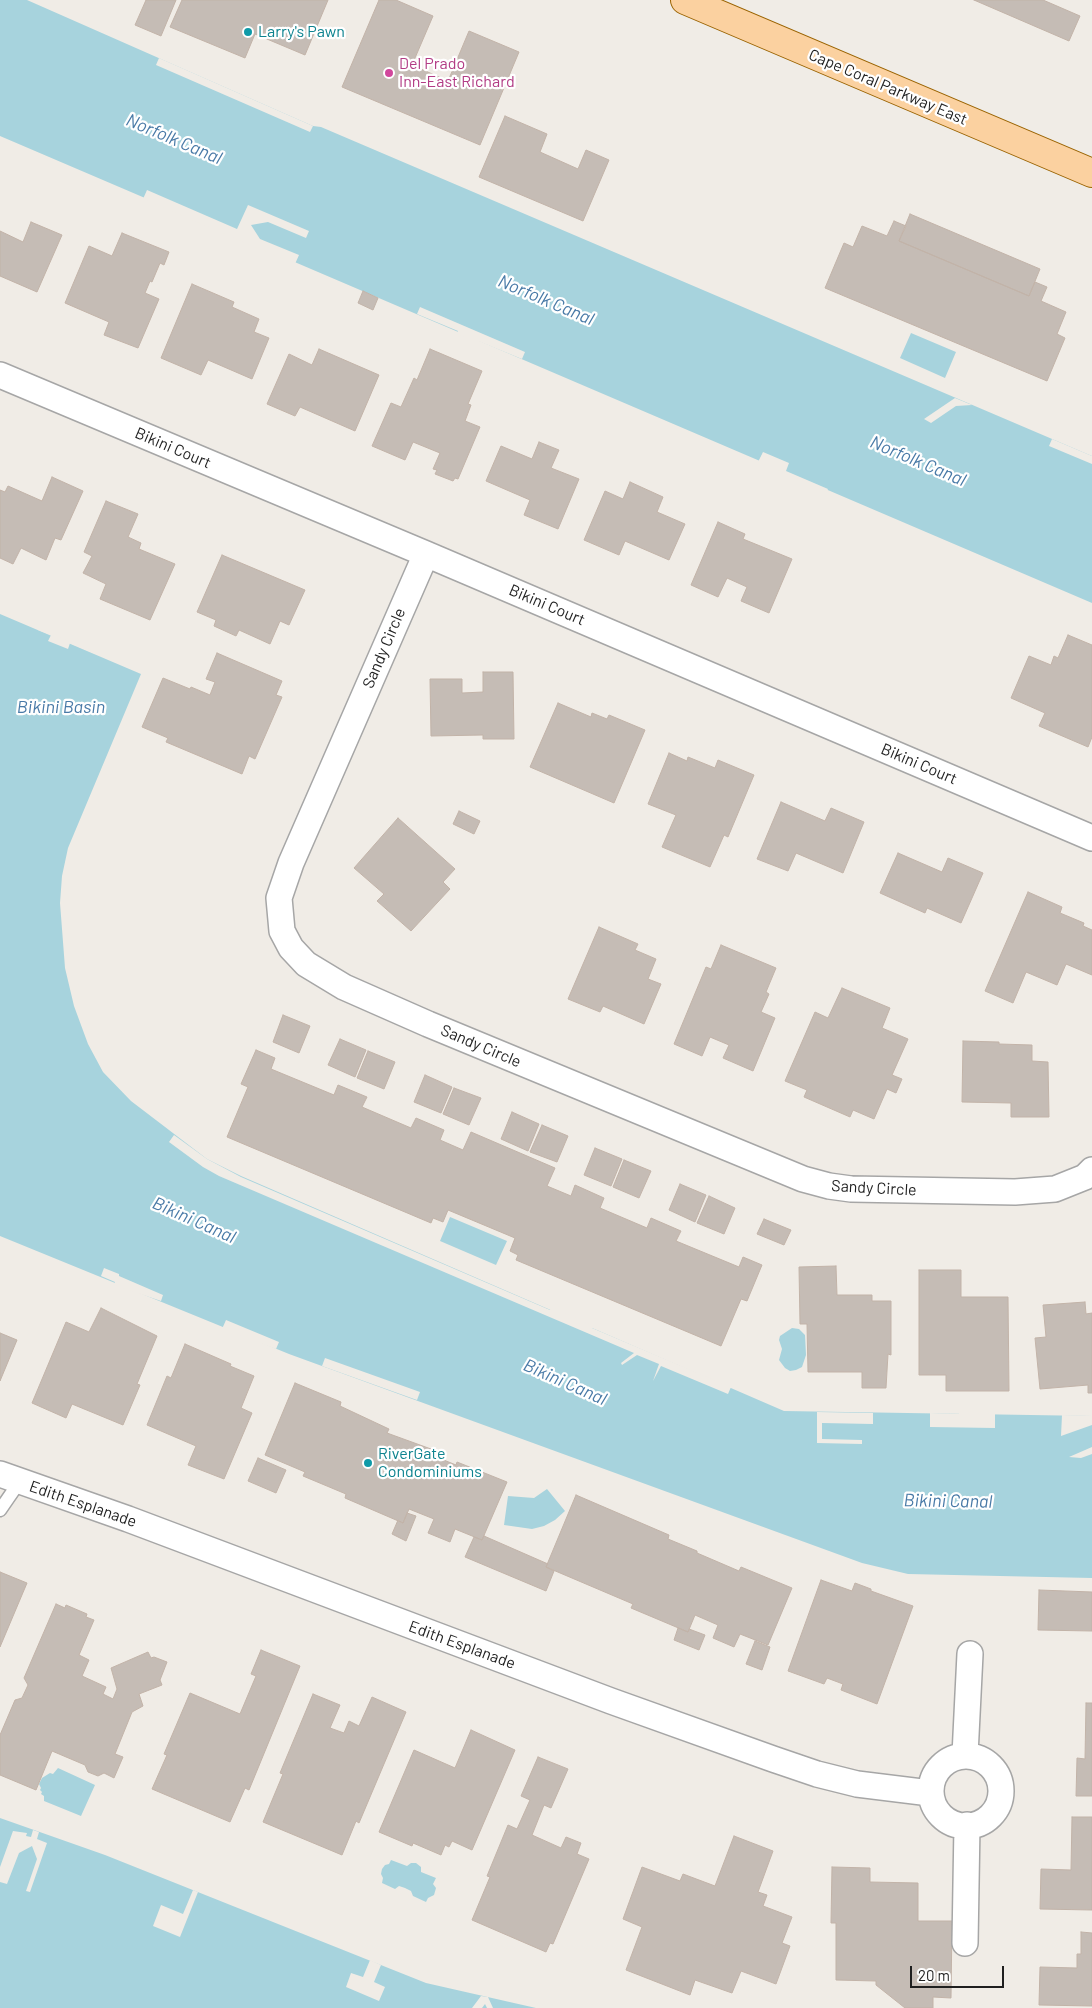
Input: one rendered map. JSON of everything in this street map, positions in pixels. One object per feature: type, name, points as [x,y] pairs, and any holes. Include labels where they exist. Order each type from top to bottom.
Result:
[{"type":"main road","name":"Cape Coral Parkway East","points":[[685,0],[1092,173]]},
{"type":"street","name":"Bikini Court","points":[[0,375],[1092,838]]},
{"type":"street","name":"Sandy Circle","points":[[426,554],[291,863],[278,898],[282,931],[291,948],[306,964],[344,987],[420,1020],[803,1179],[829,1186],[851,1189],[1015,1192],[1055,1189],[1090,1179]]},
{"type":"street","name":"Edith Esplanade","points":[[10,1478],[128,1519],[611,1701],[773,1759],[817,1774],[857,1784],[930,1793]]},
{"type":"street","points":[[965,1755],[970,1654]]},
{"type":"street","points":[[965,1755],[982,1758],[996,1770],[1002,1786],[1000,1803],[991,1817],[976,1825],[959,1825],[944,1818],[933,1805],[930,1793],[936,1772],[948,1759],[965,1755]]},
{"type":"street","points":[[965,1943],[967,1825]]},
{"type":"lane","points":[[0,1510],[10,1478]]},
{"type":"water","name":"Norfolk Canal","points":[[0,0],[27,0],[313,126],[321,127],[1092,456],[1092,603],[0,136]]},
{"type":"water","points":[[911,333],[956,352],[945,378],[900,358]]},
{"type":"water","points":[[0,614],[141,674],[68,848],[62,876],[60,903],[65,968],[74,1006],[88,1044],[103,1072],[131,1101],[207,1159],[241,1176],[784,1411],[1092,1416],[1092,1578],[908,1574],[862,1563],[289,1354],[0,1236]]},
{"type":"water","points":[[450,1217],[507,1241],[496,1265],[440,1241]]},
{"type":"water","points":[[792,1328],[799,1329],[805,1335],[806,1355],[802,1367],[790,1371],[779,1360],[782,1349],[779,1340],[780,1336]]},
{"type":"water","points":[[547,1489],[565,1511],[555,1520],[544,1526],[532,1529],[504,1525],[508,1496],[534,1498]]},
{"type":"water","points":[[58,1768],[95,1785],[81,1816],[44,1801],[39,1784],[42,1778],[50,1773],[53,1774]]},
{"type":"water","points":[[0,1818],[105,1855],[426,1983],[536,2008],[0,2008]]},
{"type":"water","points":[[391,1860],[407,1866],[411,1863],[416,1863],[421,1867],[421,1872],[436,1878],[433,1884],[436,1888],[434,1895],[428,1898],[426,1902],[413,1896],[411,1891],[405,1888],[399,1886],[395,1889],[382,1883],[382,1869]]},
{"type":"pier","points":[[159,58],[313,126],[310,132],[156,65]]},
{"type":"pier","points":[[147,190],[237,229],[248,205],[309,231],[306,238],[268,222],[251,225],[260,239],[299,255],[295,264],[143,199]]},
{"type":"pier","points":[[420,307],[525,352],[522,359],[478,341],[477,343],[457,334],[458,331],[417,314]]},
{"type":"pier","points":[[955,398],[972,405],[956,406],[931,423],[924,419]]},
{"type":"pier","points":[[1052,439],[1092,456],[1092,464],[1049,446]]},
{"type":"pier","points":[[763,452],[789,463],[786,471],[828,489],[827,491],[758,462]]},
{"type":"pier","points":[[39,628],[94,651],[93,653],[70,643],[68,649],[48,641],[51,635],[38,630]]},
{"type":"pier","points":[[174,1135],[207,1159],[241,1177],[550,1310],[552,1307],[592,1325],[592,1328],[731,1387],[728,1394],[661,1366],[653,1381],[659,1364],[637,1355],[622,1365],[621,1363],[634,1353],[219,1176],[203,1167],[169,1142]]},
{"type":"pier","points":[[104,1268],[163,1295],[161,1301],[114,1285],[115,1282],[101,1276]]},
{"type":"pier","points":[[226,1320],[279,1342],[276,1349],[222,1329]]},
{"type":"pier","points":[[325,1358],[420,1392],[417,1400],[322,1366]]},
{"type":"pier","points":[[959,1411],[981,1411],[982,1414],[995,1414],[995,1428],[930,1427],[930,1413],[959,1414]]},
{"type":"pier","points":[[817,1412],[873,1413],[873,1424],[822,1423],[822,1439],[862,1440],[862,1444],[817,1443]]},
{"type":"pier","points":[[1062,1415],[1092,1416],[1092,1425],[1061,1436]]},
{"type":"pier","points":[[1092,1447],[1092,1454],[1081,1458],[1069,1457]]},
{"type":"pier","points":[[33,1830],[39,1832],[37,1839],[47,1843],[30,1892],[26,1891],[37,1859],[32,1846],[19,1853],[7,1884],[0,1882],[0,1867],[13,1831],[27,1833],[26,1836],[31,1837]]},
{"type":"pier","points":[[193,1890],[198,1892],[180,1937],[153,1926],[161,1905],[183,1914]]},
{"type":"pier","points":[[370,1960],[381,1965],[374,1982],[385,1987],[379,2001],[346,1987],[351,1973],[363,1977]]},
{"type":"pier","points":[[481,1996],[488,1997],[493,2008],[487,2008],[485,2004],[482,2008],[472,2008]]},
{"type":"building","points":[[146,0],[176,0],[161,36],[135,25]]},
{"type":"building","name":"Larry's Pawn","points":[[182,0],[328,0],[305,55],[255,34],[245,58],[170,27]]},
{"type":"building","name":"Del Prado Inn-East Richard","points":[[379,0],[396,0],[433,16],[412,65],[448,81],[469,31],[519,52],[480,145],[342,87]]},
{"type":"building","points":[[974,0],[1043,0],[1080,16],[1069,41]]},
{"type":"building","points":[[505,116],[547,134],[540,152],[578,169],[586,150],[609,160],[583,221],[479,177]]},
{"type":"building","points":[[910,214],[1040,269],[1029,296],[899,241]]},
{"type":"building","points":[[894,221],[906,226],[899,241],[1029,296],[1035,282],[1047,287],[1041,301],[1066,312],[1057,334],[1065,338],[1047,381],[825,288],[844,243],[853,247],[862,226],[887,236]]},
{"type":"building","points":[[31,222],[62,235],[37,292],[0,276],[0,231],[23,242]]},
{"type":"building","points":[[122,233],[169,252],[164,265],[160,263],[145,293],[159,299],[138,348],[104,335],[109,322],[65,303],[89,246],[112,256]]},
{"type":"building","points":[[192,284],[234,302],[232,307],[259,319],[254,332],[269,338],[252,379],[208,360],[201,375],[161,358]]},
{"type":"building","points":[[363,291],[378,298],[373,310],[358,303]]},
{"type":"building","points":[[319,349],[379,375],[355,431],[300,407],[295,416],[267,404],[289,354],[312,365]]},
{"type":"building","points":[[430,349],[482,371],[468,404],[471,405],[465,421],[480,427],[458,479],[455,478],[453,481],[435,474],[437,470],[433,469],[440,453],[413,442],[405,460],[372,446],[391,403],[401,407],[414,378],[417,380]]},
{"type":"building","points":[[539,442],[559,450],[551,468],[579,479],[558,529],[524,515],[530,500],[486,481],[501,446],[532,459]]},
{"type":"building","points":[[52,477],[83,491],[61,540],[55,538],[46,560],[21,548],[13,564],[0,558],[0,490],[5,492],[8,486],[42,501]]},
{"type":"building","points":[[630,482],[663,497],[657,512],[685,524],[669,560],[625,541],[619,555],[584,540],[605,491],[623,499]]},
{"type":"building","points":[[106,501],[138,514],[128,537],[141,543],[139,549],[175,564],[150,620],[100,599],[106,584],[83,573],[92,556],[84,552]]},
{"type":"building","points":[[718,522],[745,534],[743,539],[792,559],[769,613],[741,601],[747,587],[727,578],[718,597],[691,585]]},
{"type":"building","points":[[222,555],[305,590],[289,625],[280,621],[270,644],[239,630],[236,636],[214,626],[216,620],[197,612]]},
{"type":"building","points":[[1068,635],[1092,645],[1092,737],[1088,747],[1039,726],[1045,713],[1011,698],[1029,656],[1051,665],[1054,656],[1058,658]]},
{"type":"building","points":[[217,653],[282,681],[276,695],[282,697],[255,759],[249,756],[242,774],[166,742],[168,738],[142,727],[163,678],[210,695],[215,682],[206,679]]},
{"type":"building","points":[[483,672],[513,672],[514,739],[483,739],[483,735],[431,736],[430,679],[462,679],[462,693],[483,692]]},
{"type":"building","points":[[558,703],[591,717],[592,713],[607,719],[609,715],[645,730],[614,803],[530,767]]},
{"type":"building","points":[[669,753],[687,761],[688,757],[715,768],[718,760],[754,775],[728,837],[724,835],[710,867],[662,847],[676,815],[648,804]]},
{"type":"building","points":[[781,802],[825,821],[831,808],[864,822],[843,873],[796,853],[788,871],[757,859]]},
{"type":"building","points":[[459,811],[480,821],[474,834],[453,824]]},
{"type":"building","points":[[398,818],[455,869],[443,882],[450,889],[411,931],[377,901],[384,894],[354,868]]},
{"type":"building","points":[[898,853],[942,872],[948,858],[983,873],[961,923],[927,908],[925,913],[880,893]]},
{"type":"building","points":[[1028,892],[1062,907],[1060,913],[1084,923],[1083,926],[1092,930],[1092,975],[1066,964],[1057,985],[1026,972],[1013,1003],[985,991]]},
{"type":"building","points":[[599,927],[638,944],[635,950],[656,959],[648,979],[661,984],[644,1024],[603,1006],[600,1012],[568,999]]},
{"type":"building","points":[[721,945],[776,968],[766,992],[769,994],[761,1012],[775,1018],[753,1071],[723,1058],[729,1045],[710,1037],[702,1056],[674,1044],[706,967],[711,969]]},
{"type":"building","points":[[842,988],[890,1008],[882,1028],[908,1039],[892,1075],[902,1079],[896,1093],[887,1089],[874,1119],[853,1110],[850,1117],[804,1097],[807,1090],[785,1081],[815,1012],[828,1018]]},
{"type":"building","points":[[283,1015],[310,1026],[299,1053],[273,1042]]},
{"type":"building","points":[[340,1039],[366,1050],[355,1077],[328,1065]]},
{"type":"building","points":[[963,1041],[1032,1045],[1032,1061],[1048,1062],[1049,1117],[1011,1117],[1011,1103],[962,1102]]},
{"type":"building","points":[[256,1050],[275,1058],[271,1069],[334,1095],[338,1085],[367,1097],[362,1107],[411,1128],[416,1118],[444,1130],[440,1140],[463,1150],[471,1132],[555,1168],[547,1186],[571,1196],[575,1185],[604,1198],[600,1208],[647,1228],[651,1218],[681,1231],[676,1241],[739,1267],[743,1257],[762,1265],[747,1301],[741,1299],[721,1346],[516,1260],[518,1255],[510,1251],[515,1238],[448,1210],[443,1222],[433,1218],[431,1223],[227,1137],[248,1087],[241,1084]]},
{"type":"building","points":[[368,1051],[395,1062],[384,1089],[357,1078]]},
{"type":"building","points":[[425,1075],[452,1087],[441,1113],[414,1102]]},
{"type":"building","points":[[454,1088],[481,1098],[469,1125],[443,1114]]},
{"type":"building","points":[[512,1112],[539,1124],[528,1151],[501,1139]]},
{"type":"building","points":[[542,1125],[568,1136],[557,1162],[530,1152]]},
{"type":"building","points":[[595,1148],[622,1159],[611,1186],[584,1175]]},
{"type":"building","points":[[624,1160],[651,1171],[639,1198],[613,1187]]},
{"type":"building","points":[[680,1184],[706,1195],[695,1222],[669,1210]]},
{"type":"building","points":[[709,1196],[735,1208],[724,1234],[697,1223]]},
{"type":"building","points":[[764,1219],[791,1230],[784,1245],[757,1234]]},
{"type":"building","points":[[836,1266],[837,1295],[872,1295],[872,1301],[891,1301],[891,1355],[888,1354],[886,1388],[862,1388],[862,1372],[808,1372],[807,1324],[800,1324],[799,1267]]},
{"type":"building","points":[[919,1270],[961,1270],[961,1297],[1008,1297],[1009,1391],[946,1391],[946,1375],[919,1375]]},
{"type":"building","points":[[1085,1302],[1086,1314],[1092,1313],[1092,1393],[1088,1393],[1088,1385],[1040,1389],[1035,1338],[1046,1337],[1043,1305]]},
{"type":"building","points":[[101,1308],[157,1336],[137,1384],[140,1385],[123,1425],[72,1404],[66,1418],[32,1403],[66,1322],[89,1332]]},
{"type":"building","points":[[0,1333],[17,1340],[0,1381]]},
{"type":"building","points":[[185,1344],[254,1376],[241,1408],[252,1413],[224,1479],[188,1465],[196,1446],[147,1425],[167,1376],[171,1378]]},
{"type":"building","name":"RiverGate Condominiums","points":[[295,1383],[341,1402],[340,1406],[389,1429],[387,1433],[431,1449],[429,1454],[456,1465],[457,1462],[507,1482],[482,1540],[455,1529],[450,1542],[428,1533],[434,1519],[409,1509],[403,1523],[345,1498],[346,1494],[303,1476],[305,1472],[265,1455]]},
{"type":"building","points":[[258,1458],[286,1470],[276,1493],[248,1481]]},
{"type":"building","points":[[576,1495],[669,1535],[668,1539],[697,1551],[697,1553],[739,1571],[741,1567],[792,1588],[768,1645],[740,1634],[734,1647],[713,1638],[718,1625],[695,1615],[688,1632],[631,1608],[633,1604],[546,1567]]},
{"type":"building","points":[[407,1513],[416,1516],[406,1541],[392,1534],[398,1520],[403,1523]]},
{"type":"building","points":[[484,1536],[548,1564],[546,1567],[554,1571],[546,1591],[465,1557],[474,1537],[482,1540]]},
{"type":"building","points":[[0,1572],[27,1583],[0,1647]]},
{"type":"building","points":[[821,1580],[852,1591],[855,1583],[871,1589],[871,1591],[913,1606],[877,1704],[841,1690],[843,1684],[827,1678],[824,1684],[788,1671]]},
{"type":"building","points":[[1039,1590],[1092,1592],[1092,1631],[1038,1630]]},
{"type":"building","points":[[56,1604],[65,1608],[66,1605],[87,1614],[86,1617],[94,1620],[79,1655],[89,1660],[82,1676],[106,1687],[103,1694],[113,1699],[117,1689],[111,1668],[148,1652],[151,1658],[154,1657],[167,1662],[160,1680],[162,1685],[139,1694],[143,1706],[132,1712],[115,1754],[123,1757],[114,1778],[104,1773],[98,1776],[88,1772],[85,1765],[52,1751],[36,1790],[0,1775],[0,1735],[15,1700],[22,1698],[28,1685],[24,1678]]},
{"type":"building","points":[[678,1628],[688,1632],[689,1629],[705,1635],[699,1650],[674,1640]]},
{"type":"building","points":[[755,1641],[770,1647],[762,1670],[746,1664]]},
{"type":"building","points":[[261,1650],[300,1666],[249,1790],[245,1788],[230,1822],[152,1789],[167,1755],[164,1754],[190,1693],[240,1714],[256,1676],[251,1674]]},
{"type":"building","points":[[313,1694],[340,1705],[330,1728],[344,1733],[349,1721],[359,1726],[372,1697],[406,1712],[359,1823],[356,1821],[342,1855],[263,1822],[283,1774],[280,1773]]},
{"type":"building","points":[[1086,1703],[1092,1703],[1092,1796],[1076,1796],[1077,1758],[1085,1759]]},
{"type":"building","points":[[471,1730],[515,1750],[472,1850],[452,1841],[449,1847],[445,1845],[441,1855],[413,1843],[412,1846],[379,1832],[414,1750],[455,1768]]},
{"type":"building","points":[[538,1757],[568,1769],[551,1808],[544,1805],[532,1835],[561,1848],[566,1837],[581,1843],[577,1854],[589,1859],[553,1944],[550,1943],[546,1952],[472,1920],[490,1877],[487,1876],[508,1825],[517,1829],[530,1800],[521,1796]]},
{"type":"building","points":[[1072,1817],[1092,1817],[1092,1910],[1040,1909],[1041,1869],[1071,1870]]},
{"type":"building","points":[[734,1836],[773,1851],[758,1892],[767,1895],[763,1906],[792,1917],[782,1943],[790,1946],[776,1984],[741,1971],[732,1993],[695,1980],[690,1995],[626,1970],[642,1927],[623,1919],[642,1867],[680,1881],[683,1874],[715,1886]]},
{"type":"building","points":[[832,1867],[870,1868],[870,1882],[918,1883],[918,1921],[952,1921],[951,1998],[933,1997],[933,2008],[905,2008],[876,1985],[876,1981],[836,1980],[836,1923],[831,1923]]},
{"type":"building","points":[[1081,1932],[1092,1933],[1092,2006],[1039,2005],[1040,1967],[1077,1968],[1077,1954],[1081,1954]]},
{"type":"place","name":"Larry's Pawn","points":[[248,32]]},
{"type":"place","name":"Del Prado Inn-East Richard","points":[[389,73]]},
{"type":"place","name":"RiverGate Condominiums","points":[[368,1463]]},
{"type":"water label","name":"Bikini Basin","points":[[61,707]]},
{"type":"water label","name":"Bikini Canal","points":[[194,1220]]},
{"type":"water label","name":"Bikini Canal","points":[[565,1382]]},
{"type":"water label","name":"Bikini Canal","points":[[948,1501]]}]
